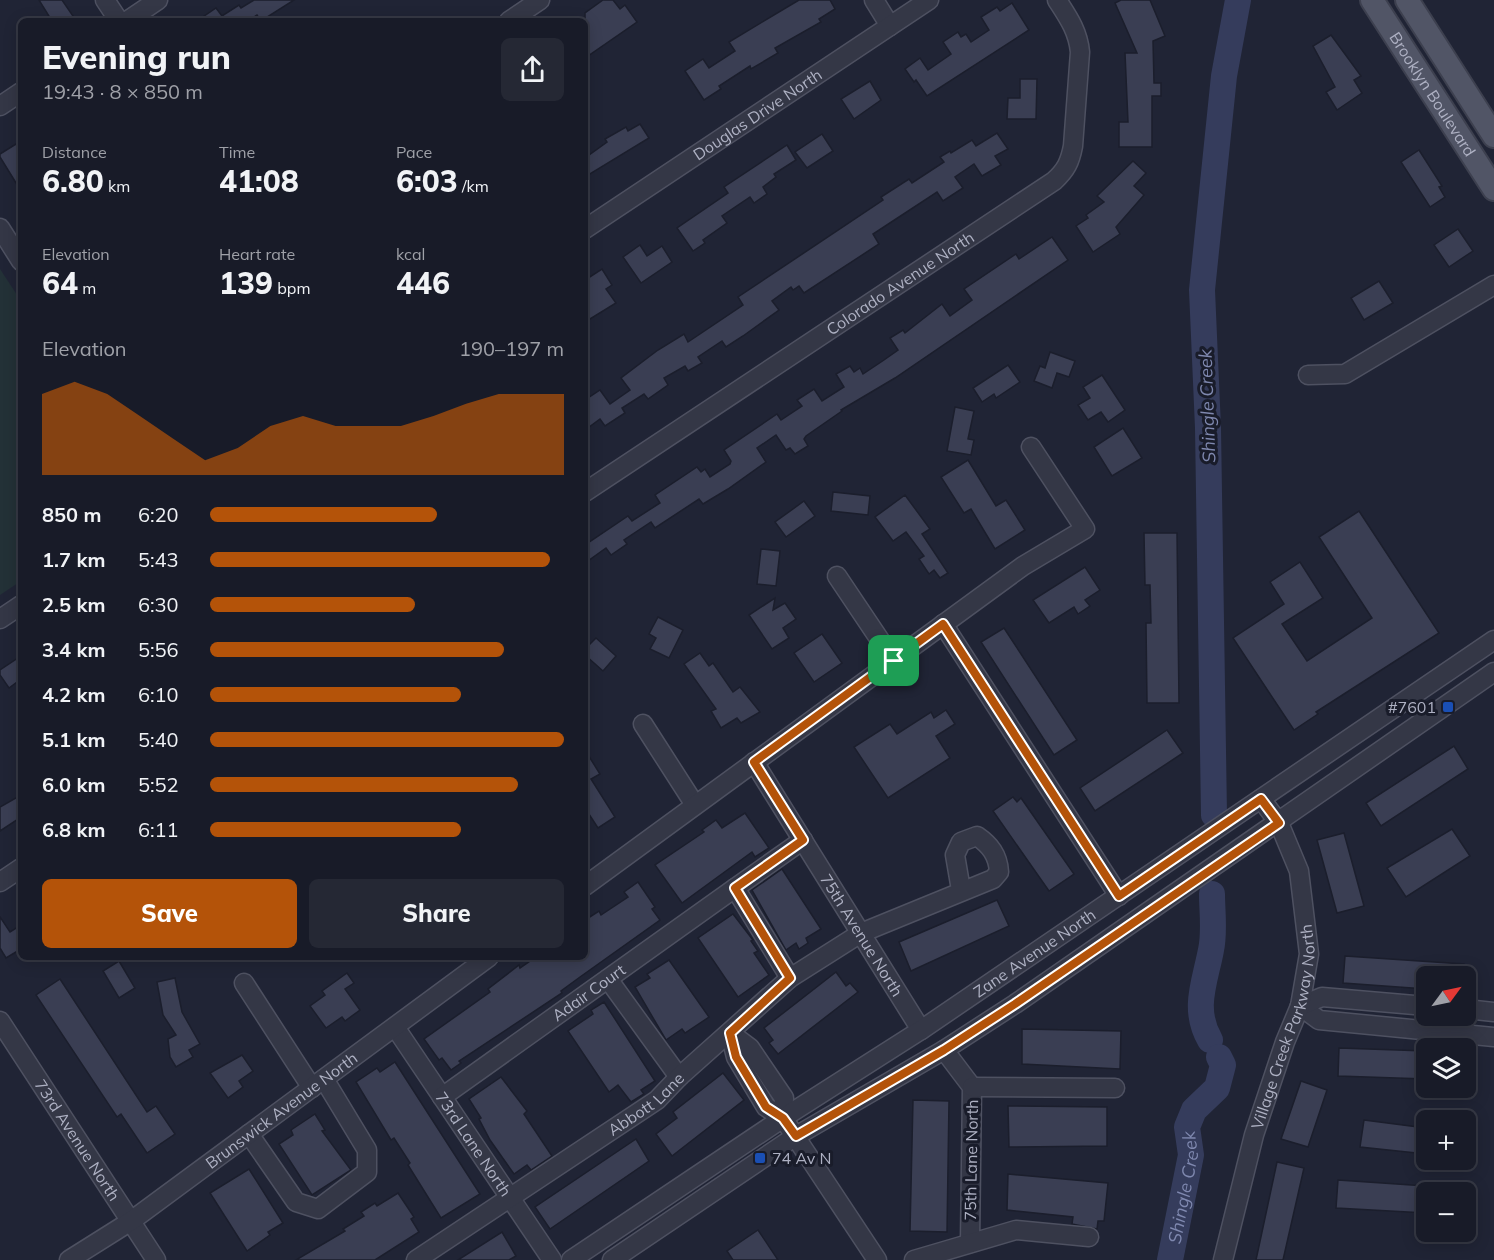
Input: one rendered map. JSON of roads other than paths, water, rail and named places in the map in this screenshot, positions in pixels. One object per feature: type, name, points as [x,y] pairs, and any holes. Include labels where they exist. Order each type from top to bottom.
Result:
[{"type":"main road","name":"Brooklyn Boulevard","points":[[1372,0],[1494,189]]},
{"type":"main road","name":"Brooklyn Boulevard","points":[[1407,0],[1494,136]]},
{"type":"street","points":[[105,0],[117,18]]},
{"type":"street","points":[[131,18],[158,0]]},
{"type":"street","points":[[513,18],[540,0]]},
{"type":"street","points":[[874,0],[890,26]]},
{"type":"street","name":"Douglas Drive North","points":[[588,227],[928,0]]},
{"type":"street","name":"Colorado Avenue North","points":[[588,490],[1054,181],[1064,171],[1071,160],[1073,146],[1080,52],[1072,23],[1057,0]]},
{"type":"street","points":[[0,106],[18,94]]},
{"type":"street","points":[[0,228],[18,256]]},
{"type":"street","points":[[1308,375],[1345,374],[1494,285]]},
{"type":"street","points":[[588,884],[1023,567],[1086,529],[1031,447]]},
{"type":"street","points":[[837,576],[894,661]]},
{"type":"street","points":[[0,619],[18,607]]},
{"type":"street","points":[[943,624],[1119,896]]},
{"type":"street","name":"Zane Avenue North","points":[[571,1260],[783,1118],[921,1030],[1494,640]]},
{"type":"street","name":"Zane Avenue North","points":[[612,1260],[796,1136],[944,1050],[1181,891],[1494,672]]},
{"type":"street","points":[[644,724],[695,805]]},
{"type":"street","name":"75th Avenue North","points":[[754,762],[921,1030]]},
{"type":"street","name":"Village Creek Parkway North","points":[[1222,1260],[1254,1135],[1285,1042],[1300,1006],[1309,954],[1299,871],[1279,823],[1261,799]]},
{"type":"street","points":[[790,978],[735,888],[803,840]]},
{"type":"street","points":[[0,882],[18,870]]},
{"type":"street","name":"Adair Court","points":[[442,1097],[735,888]]},
{"type":"street","name":"Abbott Lane","points":[[416,1260],[657,1100],[679,1077],[790,978],[861,933],[961,890]]},
{"type":"street","name":"Brunswick Avenue North","points":[[69,1260],[131,1221],[485,960]]},
{"type":"street","points":[[608,979],[679,1077]]},
{"type":"street","points":[[244,983],[367,1150],[367,1173],[318,1209],[296,1202],[249,1134]]},
{"type":"street","points":[[1300,1006],[1322,998],[1416,1005]]},
{"type":"street","points":[[1300,1006],[1319,1020],[1494,1037]]},
{"type":"street","points":[[1476,1010],[1494,1012]]},
{"type":"street","name":"73rd Avenue North","points":[[0,1021],[156,1260]]},
{"type":"street","name":"73rd Lane North","points":[[395,1027],[552,1260]]},
{"type":"street","points":[[730,1033],[736,1057],[766,1107],[783,1118],[796,1136],[876,1260]]},
{"type":"street","name":"75th Lane North","points":[[944,1050],[972,1087],[970,1243]]},
{"type":"street","points":[[972,1087],[1115,1089]]},
{"type":"street","points":[[914,1260],[1016,1230],[1089,1237]]},
{"type":"waterway","name":"Shingle Creek","points":[[1214,815],[1208,428],[1202,290],[1224,76],[1238,0]]},
{"type":"waterway","name":"Shingle Creek","points":[[1210,1040],[1202,1017],[1201,995],[1212,943],[1212,894]]},
{"type":"waterway","name":"Shingle Creek","points":[[1170,1260],[1191,1155],[1187,1127],[1194,1110],[1217,1088],[1223,1065],[1219,1057]]},
{"type":"place","name":"#7601","points":[[1448,707]]},
{"type":"place","name":"74 Av N","points":[[760,1158]]}]
